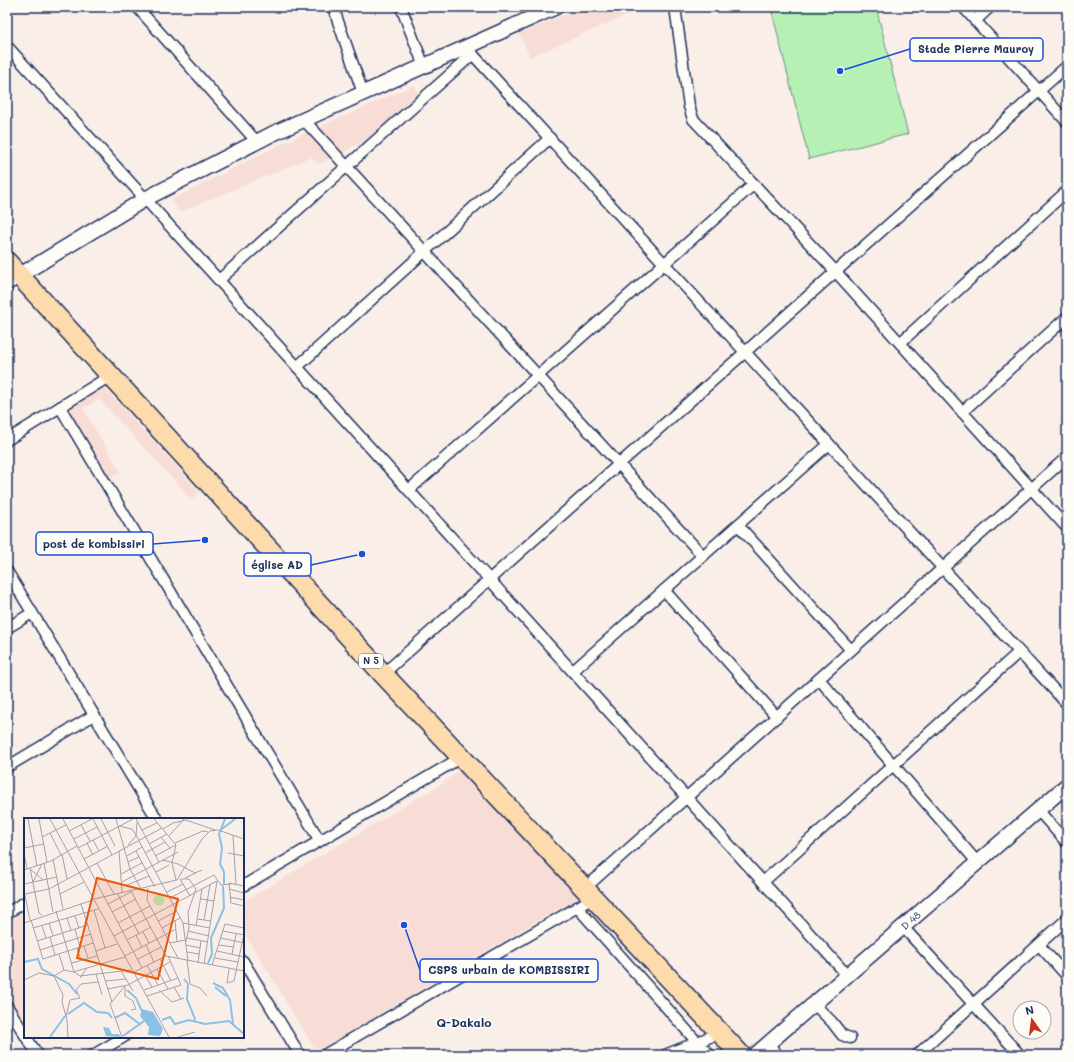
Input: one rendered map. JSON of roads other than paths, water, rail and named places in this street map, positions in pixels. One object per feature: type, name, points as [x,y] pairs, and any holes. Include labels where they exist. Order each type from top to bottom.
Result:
[{"type":"highway","name":"N 5","points":[[11,274],[110,376],[383,674],[462,757],[585,898],[741,1055]]},
{"type":"street","points":[[137,7],[257,142]]},
{"type":"street","points":[[333,7],[363,94]]},
{"type":"street","points":[[401,7],[424,66]]},
{"type":"street","points":[[11,274],[145,199],[257,142],[424,66],[470,51],[556,7]]},
{"type":"street","points":[[675,7],[689,106],[693,119],[836,272],[1067,528]]},
{"type":"street","points":[[963,7],[1067,122]]},
{"type":"street","points":[[975,21],[990,7]]},
{"type":"street","points":[[7,46],[847,975]]},
{"type":"street","points":[[470,51],[1067,704]]},
{"type":"street","points":[[219,280],[347,166],[470,51]]},
{"type":"street","points":[[383,674],[1067,66]]},
{"type":"street","points":[[304,120],[702,556]]},
{"type":"street","points":[[297,367],[550,138]]},
{"type":"street","points":[[409,490],[754,184]]},
{"type":"street","points":[[900,343],[1067,192]]},
{"type":"street","points":[[962,412],[1067,316]]},
{"type":"street","points":[[7,440],[110,376]]},
{"type":"street","points":[[60,407],[320,841]]},
{"type":"street","points":[[573,671],[829,444]]},
{"type":"street","points":[[324,1055],[585,898],[687,798],[1067,457]]},
{"type":"street","points":[[738,524],[851,650]]},
{"type":"street","points":[[7,571],[156,818]]},
{"type":"street","points":[[664,590],[777,717]]},
{"type":"street","points":[[7,628],[32,613]]},
{"type":"street","points":[[763,882],[1019,652]]},
{"type":"street","points":[[819,679],[978,862]]},
{"type":"street","points":[[7,767],[94,715]]},
{"type":"street","points":[[244,885],[462,757]]},
{"type":"street","name":"D 48","points":[[755,1055],[1067,785]]},
{"type":"street","points":[[1038,810],[1067,843]]},
{"type":"street","points":[[585,898],[697,1042],[710,1055]]},
{"type":"street","points":[[8,910],[24,902]]},
{"type":"street","points":[[917,1055],[1067,919]]},
{"type":"street","points":[[903,927],[1020,1055]]},
{"type":"street","points":[[1039,945],[1067,976]]},
{"type":"street","points":[[244,964],[300,1055]]},
{"type":"street","points":[[814,1004],[832,1022],[842,1035],[850,1038]]},
{"type":"street","points":[[7,1006],[24,1033]]},
{"type":"street","points":[[665,1055],[720,1033]]},
{"type":"street","points":[[27,1038],[38,1055]]},
{"type":"street","points":[[94,1055],[122,1038]]},
{"type":"street","points":[[768,1044],[778,1055]]},
{"type":"place","name":"Stade Pierre Mauroy","points":[[840,71]]},
{"type":"place","name":"post de kombissiri","points":[[205,540]]},
{"type":"place","name":"église AD","points":[[362,554]]},
{"type":"place","name":"CSPS urbain de KOMBISSIRI","points":[[404,925]]},
{"type":"district","name":"Q-Dakalo","points":[[464,1023]]}]
